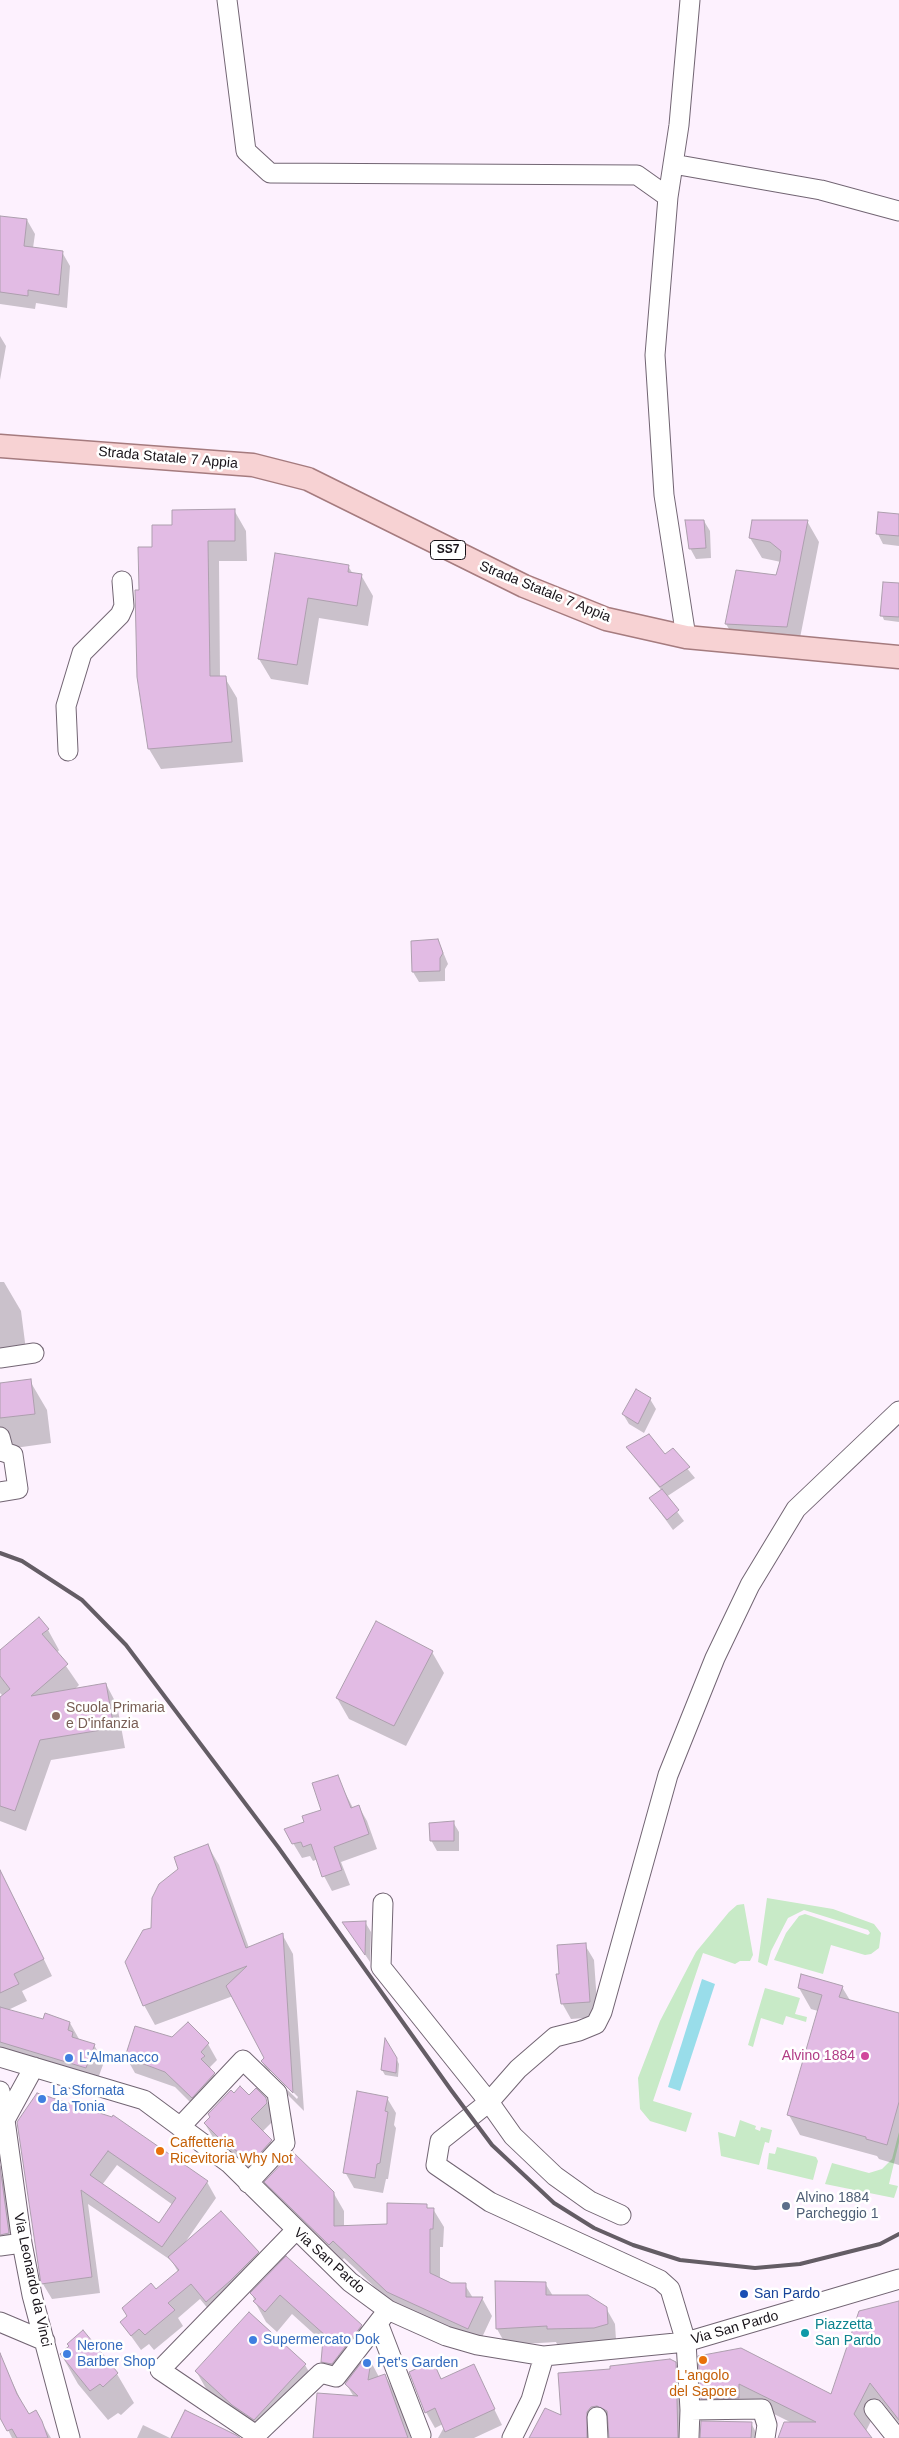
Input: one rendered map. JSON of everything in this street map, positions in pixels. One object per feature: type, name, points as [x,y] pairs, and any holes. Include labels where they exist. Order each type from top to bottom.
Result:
[{"type":"main road","name":"Strada Statale 7 Appia","points":[[0,446],[162,456],[253,464],[308,479],[524,586],[606,619],[686,637],[899,657]]},
{"type":"street","points":[[227,0],[246,151],[270,174],[637,176],[668,196]]},
{"type":"street","points":[[686,637],[664,495],[655,355],[668,196],[679,125],[690,0]]},
{"type":"street","points":[[673,164],[821,190],[899,212]]},
{"type":"street","points":[[68,752],[66,706],[82,653],[120,615],[124,606],[122,581]]},
{"type":"street","points":[[0,1358],[34,1354]]},
{"type":"street","points":[[688,2438],[690,2410],[686,2342],[670,2289],[660,2280],[490,2202],[436,2165],[440,2141],[489,2102],[518,2069],[555,2037],[579,2031],[596,2024],[602,2012],[668,1775],[715,1658],[750,1584],[796,1509],[899,1411]]},
{"type":"street","points":[[0,1437],[4,1452],[13,1455],[18,1489],[0,1492]]},
{"type":"street","points":[[383,1903],[381,1967],[489,2102],[513,2136],[555,2176],[590,2201],[621,2215]]},
{"type":"street","name":"Via San Pardo","points":[[0,2057],[144,2100],[229,2164],[383,2316],[477,2345],[544,2356],[686,2342],[899,2280]]},
{"type":"street","points":[[180,2127],[243,2060],[277,2092],[285,2143],[248,2183]]},
{"type":"street","points":[[5,2120],[34,2067]]},
{"type":"street","name":"Via Leonardo da Vinci","points":[[0,2096],[22,2244],[67,2437]]},
{"type":"street","points":[[295,2231],[160,2370],[256,2435],[321,2373],[336,2377],[383,2316]]},
{"type":"street","points":[[0,2246],[22,2244]]},
{"type":"street","points":[[383,2316],[421,2435]]},
{"type":"street","points":[[0,2322],[44,2341]]},
{"type":"street","points":[[512,2438],[531,2400],[544,2356]]},
{"type":"street","points":[[690,2410],[762,2409],[767,2425],[765,2438]]},
{"type":"street","points":[[874,2409],[897,2438]]},
{"type":"street","points":[[597,2417],[598,2438]]},
{"type":"green space","points":[[767,1898],[833,1909],[874,1924],[881,1933],[879,1948],[871,1954],[865,1955],[831,1945],[823,1974],[774,1960],[786,1933],[799,1916],[805,1914],[868,1935],[870,1933],[868,1930],[804,1910],[788,1918],[771,1951],[767,1966],[758,1962]]},
{"type":"green space","points":[[744,1904],[753,1955],[750,1961],[740,1961],[735,1964],[703,1953],[653,2101],[692,2113],[686,2132],[650,2121],[640,2109],[638,2078],[660,2021],[696,1952],[729,1912],[737,1905]]},
{"type":"green space","points":[[765,1988],[800,1998],[795,2014],[807,2017],[806,2022],[786,2016],[783,2025],[761,2018],[753,2047],[748,2045]]},
{"type":"green space","points":[[740,2120],[756,2126],[755,2129],[760,2131],[761,2127],[772,2130],[769,2143],[765,2142],[759,2165],[721,2156],[718,2132],[735,2137]]},
{"type":"green space","points":[[899,2132],[899,2142],[889,2184],[898,2186],[894,2198],[825,2184],[832,2163],[869,2173],[882,2169],[892,2159]]},
{"type":"green space","points":[[777,2147],[816,2157],[818,2161],[813,2180],[767,2169],[769,2153],[775,2154]]},
{"type":"water","points":[[702,1979],[715,1984],[680,2091],[668,2087]]},
{"type":"building","points":[[0,216],[27,219],[24,246],[63,251],[59,295],[28,290],[28,296],[0,292]]},
{"type":"building","points":[[235,509],[235,541],[208,541],[210,676],[226,676],[232,742],[148,749],[137,677],[135,590],[139,590],[138,547],[152,547],[152,525],[172,525],[172,510]]},
{"type":"building","points":[[878,512],[899,514],[899,536],[876,534]]},
{"type":"building","points":[[685,520],[704,520],[706,548],[689,549]]},
{"type":"building","points":[[752,520],[808,520],[787,627],[725,624],[736,570],[776,575],[780,561],[781,551],[770,542],[749,538]]},
{"type":"building","points":[[275,553],[349,565],[348,572],[362,574],[357,606],[308,598],[297,665],[258,659]]},
{"type":"building","points":[[883,582],[899,583],[899,617],[880,616]]},
{"type":"building","points":[[438,939],[443,953],[440,958],[440,971],[412,972],[411,941]]},
{"type":"building","points":[[31,1379],[35,1414],[0,1418],[0,1383]]},
{"type":"building","points":[[636,1389],[651,1398],[638,1424],[622,1414]]},
{"type":"building","points":[[649,1434],[665,1454],[673,1448],[690,1467],[660,1487],[626,1447]]},
{"type":"building","points":[[662,1489],[679,1510],[667,1520],[649,1498]]},
{"type":"building","name":"Scuola Primaria e D'infanzia","points":[[39,1617],[49,1629],[42,1634],[68,1664],[31,1696],[106,1683],[114,1728],[40,1740],[15,1811],[0,1806],[0,1697],[10,1689],[0,1676],[0,1650]]},
{"type":"building","points":[[376,1621],[433,1651],[394,1726],[336,1698]]},
{"type":"building","points":[[338,1775],[351,1808],[359,1805],[369,1834],[334,1847],[342,1870],[322,1877],[311,1844],[303,1847],[301,1842],[292,1844],[284,1829],[304,1822],[302,1816],[321,1810],[312,1783]]},
{"type":"building","points":[[454,1821],[454,1841],[430,1841],[429,1823]]},
{"type":"building","points":[[208,1844],[246,1948],[283,1933],[293,2093],[261,2061],[264,2058],[226,1986],[247,1966],[143,2006],[125,1962],[143,1930],[151,1928],[152,1898],[159,1884],[178,1869],[174,1857]]},
{"type":"building","points":[[0,1870],[44,1959],[14,1974],[19,1984],[0,1993]]},
{"type":"building","points":[[366,1921],[365,1955],[342,1922]]},
{"type":"building","points":[[586,1943],[590,2002],[561,2004],[556,1974],[559,1974],[557,1945]]},
{"type":"building","points":[[801,1974],[843,1986],[839,1997],[899,2013],[899,2102],[887,2145],[866,2139],[866,2137],[787,2115],[822,1995],[798,1988]]},
{"type":"building","points":[[0,2007],[43,2019],[45,2013],[70,2022],[68,2030],[73,2032],[72,2037],[95,2044],[86,2068],[0,2042]]},
{"type":"building","points":[[188,2022],[209,2043],[201,2052],[205,2056],[201,2059],[215,2073],[192,2098],[165,2072],[125,2057],[135,2026],[172,2037]]},
{"type":"building","points":[[385,2038],[397,2058],[396,2073],[381,2070]]},
{"type":"building","points":[[240,2086],[249,2095],[256,2088],[266,2098],[267,2103],[251,2119],[272,2140],[251,2163],[233,2148],[231,2150],[204,2123],[210,2117],[208,2114],[231,2090],[234,2093]]},
{"type":"building","points":[[357,2091],[388,2097],[385,2111],[388,2112],[380,2163],[377,2164],[375,2178],[343,2173]]},
{"type":"building","points":[[37,2093],[112,2117],[113,2115],[208,2181],[162,2247],[81,2190],[92,2277],[41,2284],[17,2122]],"holes":[[[108,2151],[176,2198],[159,2223],[90,2175]]]},
{"type":"building","points":[[293,2152],[334,2192],[334,2226],[387,2224],[387,2203],[427,2204],[427,2208],[434,2208],[433,2229],[430,2229],[430,2273],[451,2283],[466,2283],[466,2297],[483,2297],[468,2329],[387,2292],[333,2241],[329,2245],[264,2182]]},
{"type":"building","points":[[0,2166],[9,2233],[0,2235]]},
{"type":"building","points":[[221,2211],[259,2252],[206,2302],[191,2284],[168,2303],[175,2310],[145,2335],[139,2329],[131,2336],[120,2322],[127,2316],[122,2308],[151,2283],[156,2289],[179,2270],[168,2257]]},
{"type":"building","points":[[286,2256],[362,2325],[332,2364],[321,2362],[323,2339],[326,2336],[280,2295],[265,2312],[253,2301],[256,2299],[250,2293]]},
{"type":"building","points":[[495,2281],[546,2282],[546,2295],[588,2295],[607,2307],[608,2324],[594,2328],[547,2329],[547,2326],[496,2329]]},
{"type":"building","points":[[899,2301],[899,2420],[870,2383],[854,2414],[872,2438],[778,2438],[784,2422],[816,2422],[739,2384],[739,2398],[701,2399],[698,2356],[741,2348],[831,2394],[859,2311]]},
{"type":"building","points":[[249,2312],[306,2364],[254,2420],[232,2405],[195,2371]]},
{"type":"building","points":[[83,2330],[118,2373],[103,2387],[100,2384],[90,2391],[60,2354],[69,2346],[67,2344]]},
{"type":"building","points":[[0,2353],[17,2394],[29,2414],[36,2410],[48,2438],[17,2438],[12,2429],[7,2431],[0,2418]]},
{"type":"building","points":[[364,2359],[371,2361],[368,2380],[385,2374],[408,2438],[313,2438],[317,2393],[358,2396],[345,2384]]},
{"type":"building","points":[[670,2359],[676,2362],[678,2438],[609,2438],[607,2411],[597,2406],[591,2407],[587,2412],[587,2438],[529,2438],[545,2408],[561,2415],[558,2373],[610,2369],[610,2366]]},
{"type":"building","points":[[433,2361],[441,2379],[474,2364],[495,2409],[445,2432],[435,2408],[425,2413],[409,2372]]},
{"type":"building","points":[[185,2410],[236,2435],[240,2438],[171,2438]]},
{"type":"building","points":[[701,2421],[752,2422],[751,2438],[700,2438]]},
{"type":"railway","points":[[0,1553],[22,1561],[82,1600],[126,1645],[278,1847],[492,2145],[554,2203],[594,2228],[633,2245],[680,2260],[755,2268],[800,2264],[880,2244],[899,2234]]},
{"type":"place","name":"Scuola Primaria e D'infanzia","points":[[56,1716]]},
{"type":"place","name":"Alvino 1884","points":[[865,2056]]},
{"type":"place","name":"L'Almanacco","points":[[69,2058]]},
{"type":"place","name":"La Sfornata da Tonia","points":[[42,2099]]},
{"type":"place","name":"Caffetteria Ricevitoria Why Not","points":[[160,2151]]},
{"type":"place","name":"Alvino 1884 Parcheggio 1","points":[[786,2206]]},
{"type":"place","name":"San Pardo","points":[[744,2294]]},
{"type":"place","name":"Piazzetta San Pardo","points":[[805,2333]]},
{"type":"place","name":"Supermercato Dok","points":[[253,2340]]},
{"type":"place","name":"Nerone Barber Shop","points":[[67,2354]]},
{"type":"place","name":"L'angolo del Sapore","points":[[703,2360]]},
{"type":"place","name":"Pet's Garden","points":[[367,2363]]}]
